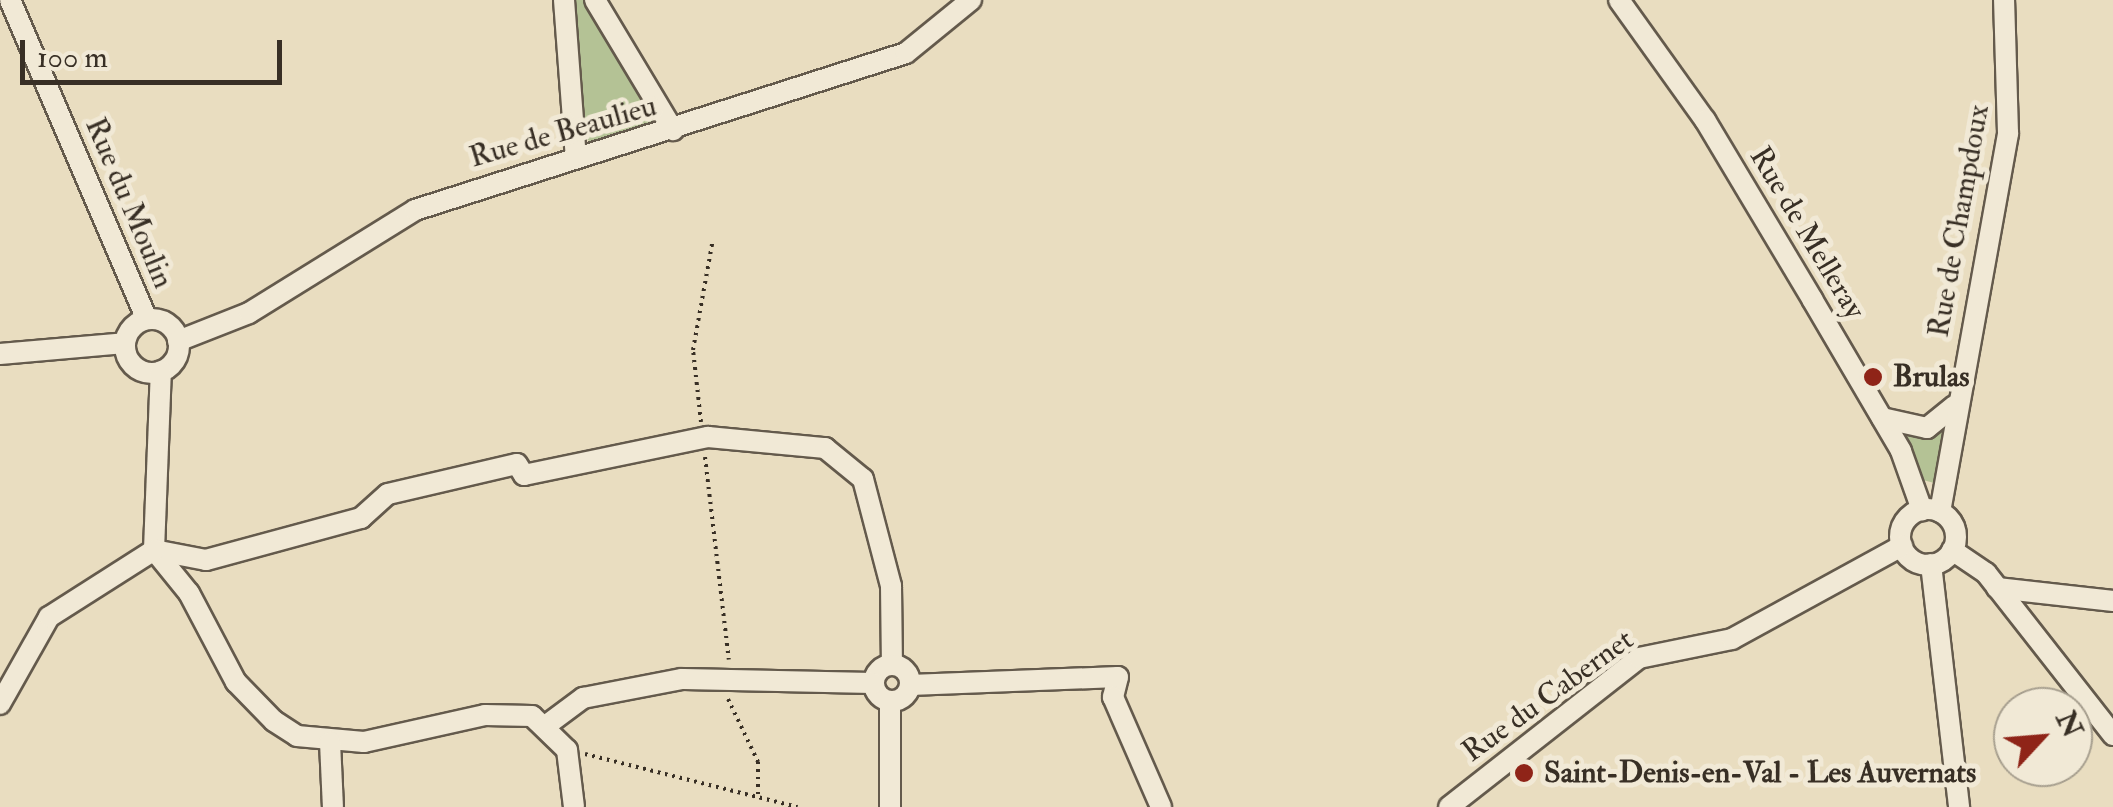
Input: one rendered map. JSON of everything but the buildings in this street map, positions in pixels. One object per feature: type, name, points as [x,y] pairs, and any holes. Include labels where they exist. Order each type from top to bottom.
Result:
[{"type":"street","name":"Rue du Moulin","points":[[10,0],[147,319]]},
{"type":"street","points":[[564,0],[576,158]]},
{"type":"street","points":[[595,0],[642,64],[673,130]]},
{"type":"street","name":"Rue de Beaulieu","points":[[178,341],[249,312],[415,210],[906,54],[971,0]]},
{"type":"street","name":"Rue de Melleray","points":[[1619,0],[1705,120],[1931,506],[1956,533],[1957,553]]},
{"type":"street","name":"Rue de Champdoux","points":[[1931,506],[1956,405],[2008,133],[2004,0]]},
{"type":"street","points":[[0,354],[125,342],[147,319],[170,326],[178,341],[161,371],[165,440],[154,550],[254,703],[297,736],[330,742],[516,712],[548,724],[567,750],[574,807]]},
{"type":"street","points":[[125,342],[135,367],[161,371]]},
{"type":"street","points":[[1882,418],[1927,428],[1956,405]]},
{"type":"street","points":[[0,704],[48,618],[154,550],[206,560],[360,518],[388,494],[518,464],[524,475],[702,438],[825,448],[863,479],[892,586],[892,665],[910,685]]},
{"type":"street","points":[[1931,506],[1906,520],[1898,548],[1932,569]]},
{"type":"street","name":"Rue du Cabernet","points":[[1449,807],[1639,658],[1732,640],[1898,548]]},
{"type":"street","points":[[1932,569],[1957,553],[1997,588],[2113,736]]},
{"type":"street","points":[[1932,569],[1959,807]]},
{"type":"street","points":[[1997,588],[2113,601]]},
{"type":"street","points":[[548,724],[583,698],[727,680],[874,683],[892,665]]},
{"type":"street","points":[[890,701],[910,685],[1118,677],[1113,697],[1160,807]]},
{"type":"street","points":[[874,683],[890,701],[890,807]]},
{"type":"street","points":[[330,742],[333,807]]},
{"type":"path","points":[[712,244],[693,350],[702,438],[730,619],[728,710],[758,762],[757,807]]},
{"type":"path","points":[[1931,506],[1962,520],[1957,553],[1932,569],[1905,566],[1893,523],[1931,506]]},
{"type":"path","points":[[567,750],[798,807]]},
{"type":"green space","points":[[572,0],[589,0],[656,117],[652,123],[591,142],[578,133]]},
{"type":"green space","points":[[1944,426],[1938,484],[1923,480],[1902,433]]},
{"type":"place","name":"Brulas","points":[[1873,377]]},
{"type":"place","name":"Saint-Denis-en-Val - Les Auvernats","points":[[1524,773]]}]
